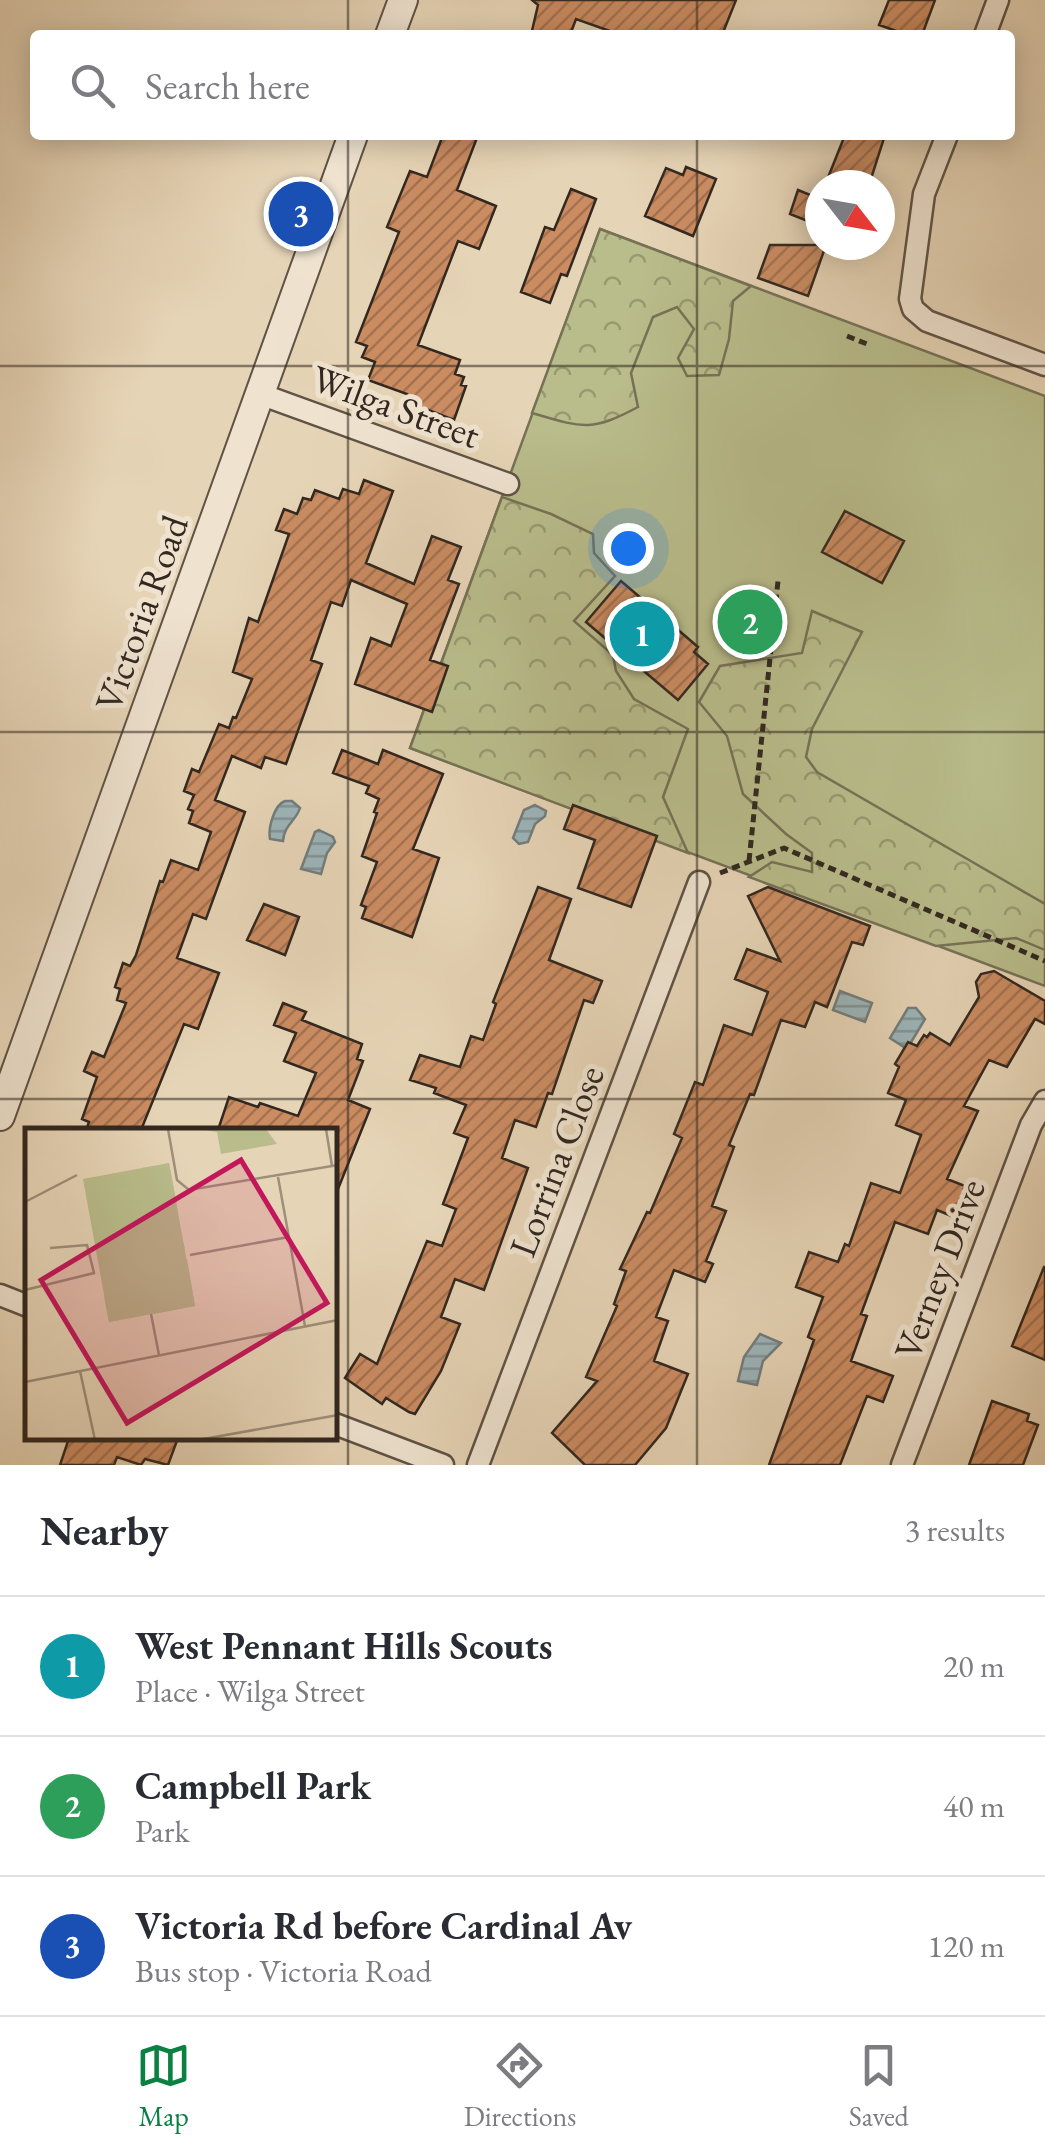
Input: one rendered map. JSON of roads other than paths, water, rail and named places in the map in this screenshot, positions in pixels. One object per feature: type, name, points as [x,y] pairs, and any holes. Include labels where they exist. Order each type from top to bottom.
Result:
[{"type":"street","points":[[392,30],[403,0]]},
{"type":"street","points":[[986,30],[998,0]]},
{"type":"street","name":"Victoria Road","points":[[0,1116],[351,140]]},
{"type":"street","points":[[945,140],[924,194],[910,298],[913,308],[927,321],[1045,365]]},
{"type":"street","name":"Wilga Street","points":[[260,394],[508,484]]},
{"type":"street","name":"Lorrina Close","points":[[478,1465],[699,882]]},
{"type":"street","name":"Verney Drive","points":[[902,1465],[1030,1125],[1045,1101]]},
{"type":"street","points":[[0,1296],[25,1305]]},
{"type":"street","points":[[338,1425],[443,1465]]},
{"type":"water","points":[[285,801],[300,808],[283,841],[270,839],[273,817]]},
{"type":"water","points":[[535,805],[546,811],[545,816],[535,824],[528,842],[519,844],[513,838],[524,810]]},
{"type":"water","points":[[319,830],[335,842],[321,874],[301,869]]},
{"type":"water","points":[[840,991],[872,1003],[865,1022],[833,1010]]},
{"type":"water","points":[[908,1008],[916,1008],[925,1019],[907,1049],[890,1038]]},
{"type":"water","points":[[760,1334],[781,1343],[763,1361],[757,1385],[738,1381],[744,1357]]},
{"type":"place","name":"Victoria Rd before Cardinal Av","points":[[301,214]]},
{"type":"place","name":"Campbell Park","points":[[750,622]]},
{"type":"place","name":"West Pennant Hills Scouts","points":[[642,634]]}]
